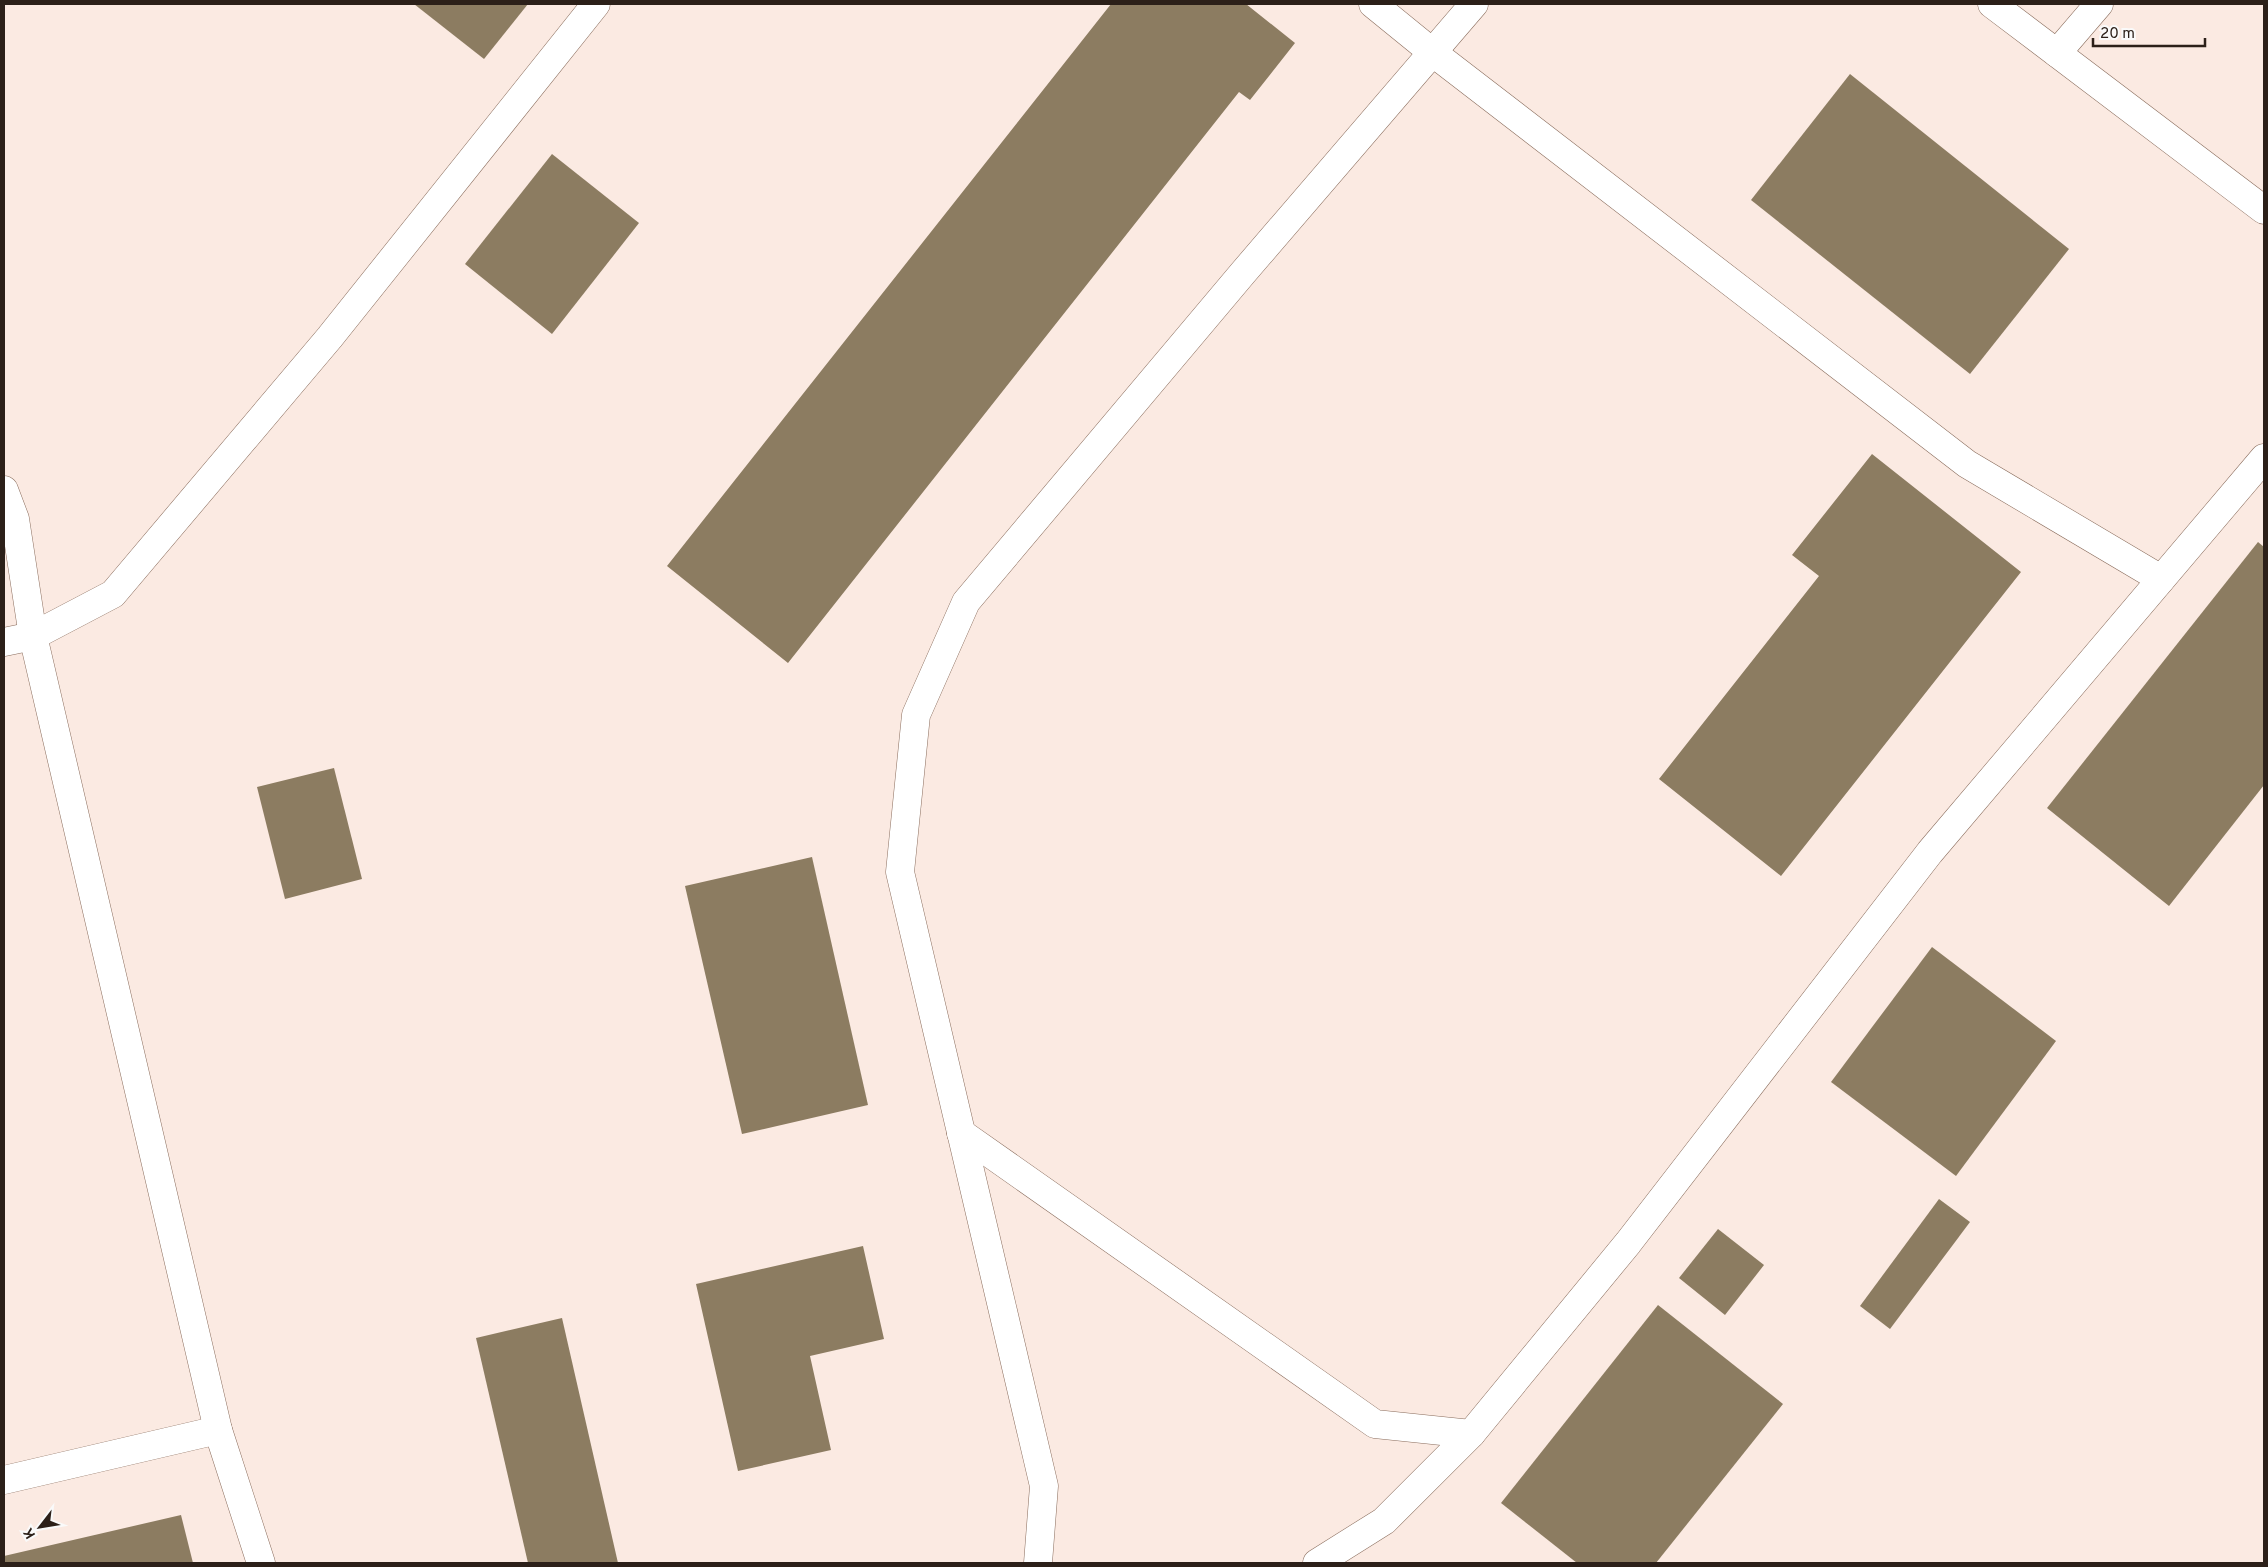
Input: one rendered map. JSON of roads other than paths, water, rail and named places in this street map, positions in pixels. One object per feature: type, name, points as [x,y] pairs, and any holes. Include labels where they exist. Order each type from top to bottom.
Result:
[{"type":"street","points":[[4,642],[33,636],[113,594],[330,338],[596,4]]},
{"type":"street","points":[[1373,4],[1432,52],[1967,464],[2161,579]]},
{"type":"street","points":[[1038,1563],[1044,1486],[900,872],[916,715],[966,602],[1242,274],[1474,4]]},
{"type":"street","points":[[1992,4],[2264,210]]},
{"type":"street","points":[[2057,53],[2098,4]]},
{"type":"street","points":[[1316,1563],[1384,1521],[1471,1434],[1628,1243],[1930,852],[2264,458]]},
{"type":"street","points":[[4,490],[15,519],[33,636],[218,1430],[261,1563]]},
{"type":"street","points":[[961,1133],[1375,1424],[1471,1434]]},
{"type":"street","points":[[4,1480],[218,1430]]}]
